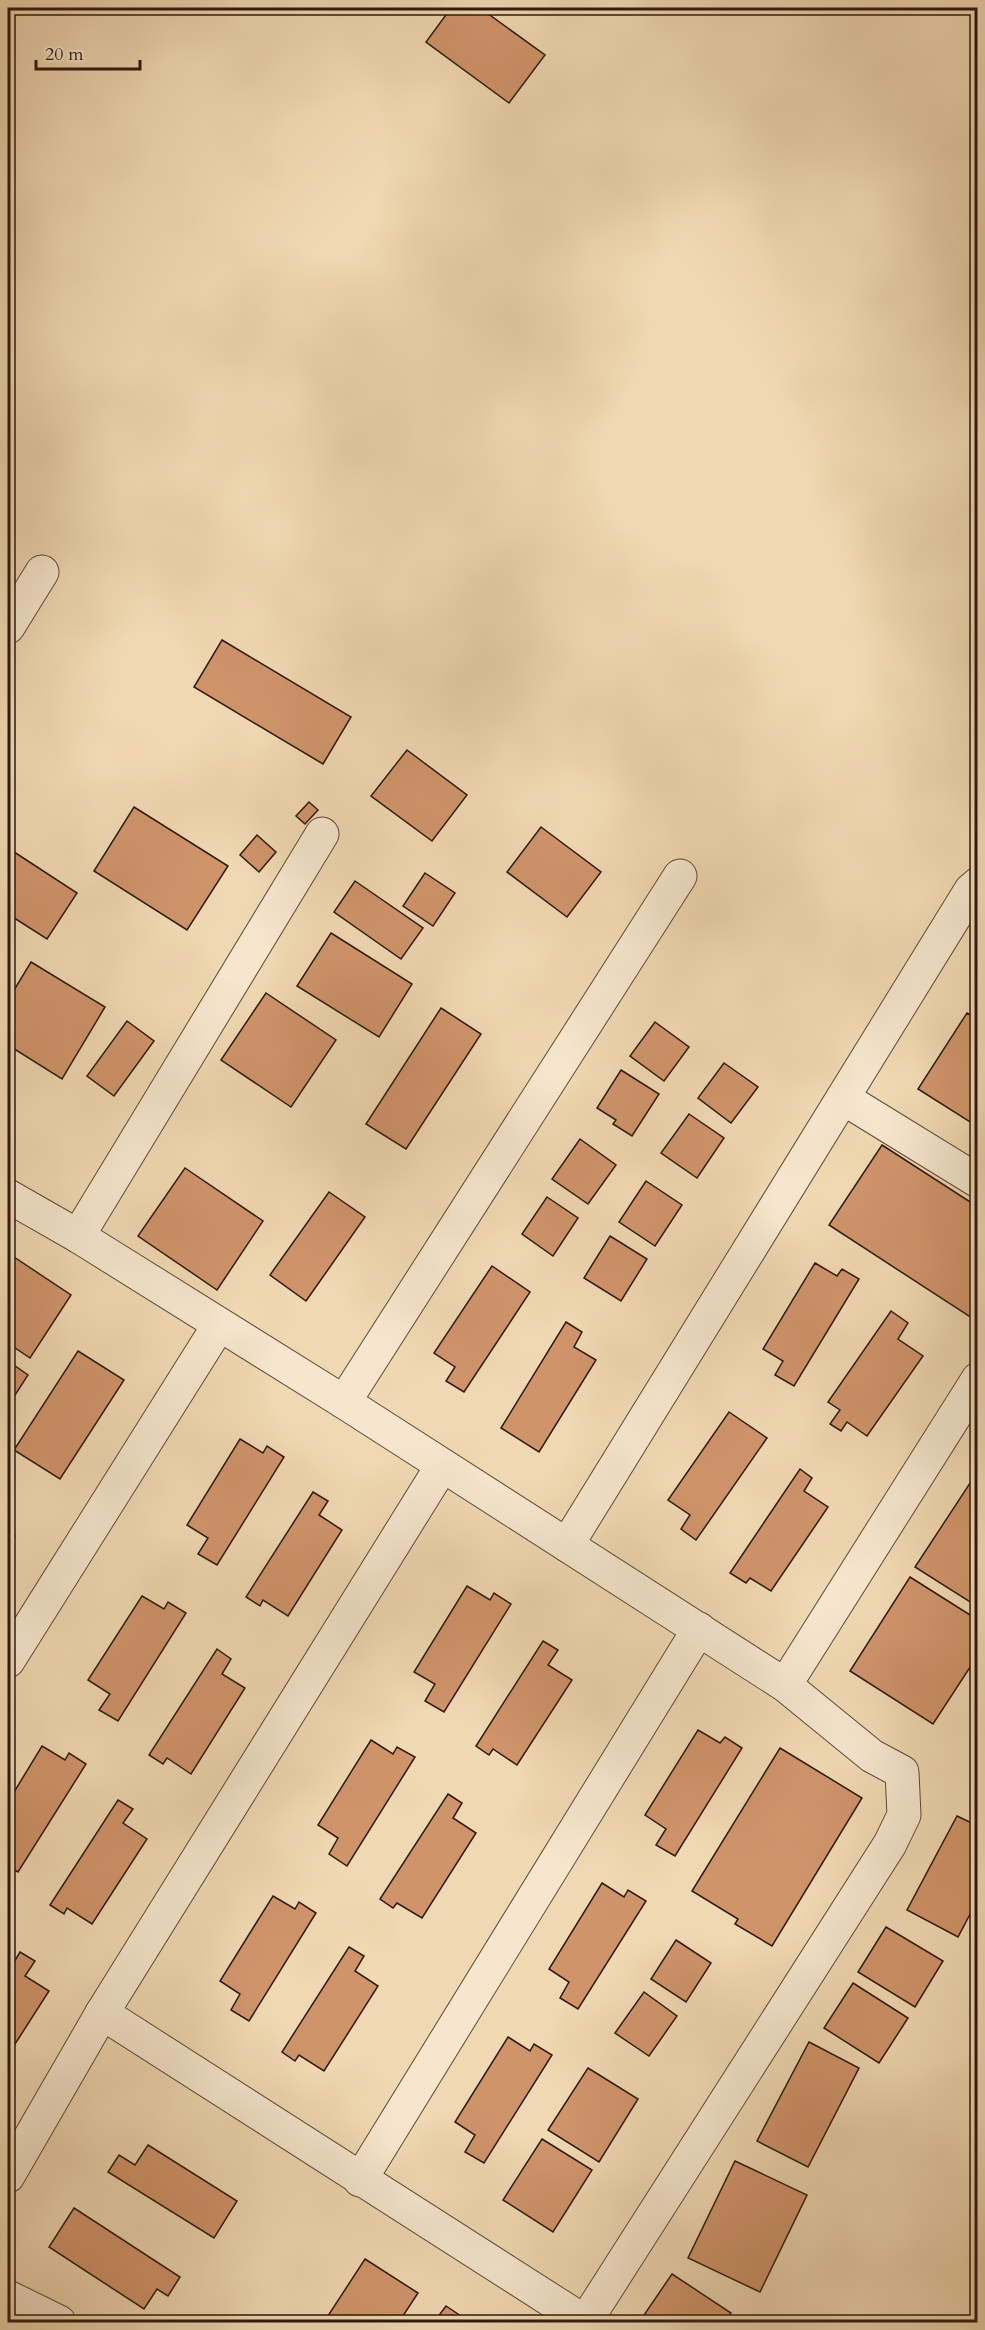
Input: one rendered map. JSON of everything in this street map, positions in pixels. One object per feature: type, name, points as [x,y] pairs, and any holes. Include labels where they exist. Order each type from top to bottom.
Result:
[{"type":"street","points":[[8,627],[42,572]]},
{"type":"street","points":[[78,1236],[322,834]]},
{"type":"street","points":[[344,1402],[680,876]]},
{"type":"street","points":[[567,1545],[971,890],[978,884]]},
{"type":"street","points":[[843,1098],[978,1181]]},
{"type":"street","points":[[8,1196],[78,1236],[344,1402],[699,1629],[785,1685],[872,1756],[902,1772],[904,1815],[890,1844],[585,2322],[102,2013]]},
{"type":"street","points":[[8,1660],[219,1325]]},
{"type":"street","points":[[785,1685],[978,1379]]},
{"type":"street","points":[[8,2176],[102,2013],[442,1466]]},
{"type":"street","points":[[360,2180],[699,1629]]},
{"type":"street","points":[[8,2297],[59,2322]]},
{"type":"building","points":[[451,8],[480,8],[545,55],[509,103],[426,42]]},
{"type":"building","points":[[222,640],[351,717],[323,764],[194,687]]},
{"type":"building","points":[[407,750],[467,795],[432,841],[371,796]]},
{"type":"building","points":[[309,802],[318,810],[305,824],[296,816]]},
{"type":"building","points":[[134,807],[228,866],[187,930],[94,871]]},
{"type":"building","points":[[541,827],[601,872],[567,917],[507,872]]},
{"type":"building","points":[[257,835],[276,852],[259,872],[240,855]]},
{"type":"building","points":[[8,848],[77,893],[47,939],[8,914]]},
{"type":"building","points":[[425,873],[455,893],[433,926],[403,906]]},
{"type":"building","points":[[355,881],[423,928],[401,959],[334,912]]},
{"type":"building","points":[[331,933],[412,984],[379,1037],[297,986]]},
{"type":"building","points":[[31,962],[105,1007],[62,1079],[8,1045],[8,1000]]},
{"type":"building","points":[[266,993],[336,1040],[291,1107],[221,1060]]},
{"type":"building","points":[[441,1008],[481,1034],[406,1149],[366,1124]]},
{"type":"building","points":[[967,1013],[978,1020],[978,1127],[918,1089]]},
{"type":"building","points":[[127,1021],[154,1041],[114,1096],[87,1076]]},
{"type":"building","points":[[655,1022],[689,1047],[664,1081],[630,1056]]},
{"type":"building","points":[[724,1063],[758,1087],[731,1123],[698,1098]]},
{"type":"building","points":[[621,1070],[659,1094],[632,1136],[613,1124],[616,1120],[597,1108]]},
{"type":"building","points":[[689,1114],[724,1138],[697,1178],[661,1153]]},
{"type":"building","points":[[580,1139],[616,1165],[588,1204],[552,1179]]},
{"type":"building","points":[[882,1145],[978,1207],[978,1316],[975,1320],[829,1225]]},
{"type":"building","points":[[185,1168],[263,1221],[217,1290],[138,1236]]},
{"type":"building","points":[[646,1181],[682,1205],[655,1246],[619,1222]]},
{"type":"building","points":[[329,1192],[365,1217],[306,1301],[270,1275]]},
{"type":"building","points":[[547,1197],[578,1218],[553,1256],[522,1234]]},
{"type":"building","points":[[610,1236],[647,1259],[621,1301],[584,1278]]},
{"type":"building","points":[[8,1253],[71,1295],[30,1358],[8,1343]]},
{"type":"building","points":[[815,1263],[837,1276],[842,1269],[859,1279],[794,1386],[775,1375],[783,1361],[763,1349]]},
{"type":"building","points":[[492,1266],[530,1292],[464,1392],[446,1381],[455,1367],[434,1353]]},
{"type":"building","points":[[891,1311],[908,1323],[898,1339],[923,1356],[867,1436],[847,1422],[841,1431],[830,1424],[840,1410],[828,1402]]},
{"type":"building","points":[[566,1322],[582,1332],[574,1347],[596,1360],[539,1452],[501,1428]]},
{"type":"building","points":[[78,1351],[124,1380],[60,1479],[14,1450]]},
{"type":"building","points":[[8,1361],[28,1375],[8,1406]]},
{"type":"building","points":[[729,1412],[767,1438],[696,1540],[681,1529],[690,1515],[668,1500]]},
{"type":"building","points":[[240,1439],[263,1453],[267,1446],[284,1457],[217,1565],[198,1554],[208,1538],[187,1525]]},
{"type":"building","points":[[800,1469],[812,1478],[804,1491],[828,1507],[771,1591],[750,1578],[746,1583],[730,1573]]},
{"type":"building","points":[[978,1471],[978,1607],[915,1567]]},
{"type":"building","points":[[313,1492],[328,1501],[319,1515],[342,1530],[288,1616],[263,1600],[260,1606],[246,1597]]},
{"type":"building","points":[[8,1531],[15,1536],[8,1548]]},
{"type":"building","points":[[910,1577],[978,1620],[978,1655],[933,1724],[850,1671]]},
{"type":"building","points":[[467,1586],[490,1600],[494,1593],[511,1604],[444,1712],[425,1701],[435,1684],[414,1672]]},
{"type":"building","points":[[142,1596],[164,1609],[168,1602],[186,1613],[118,1721],[99,1710],[110,1694],[88,1680]]},
{"type":"building","points":[[543,1641],[558,1650],[548,1665],[572,1680],[517,1765],[493,1749],[489,1755],[476,1746]]},
{"type":"building","points":[[217,1649],[231,1659],[222,1674],[245,1688],[191,1774],[167,1758],[163,1764],[149,1755]]},
{"type":"building","points":[[698,1730],[720,1743],[725,1737],[742,1748],[675,1856],[656,1845],[666,1829],[645,1815]]},
{"type":"building","points":[[371,1740],[393,1754],[397,1747],[415,1757],[347,1866],[329,1854],[338,1838],[318,1825]]},
{"type":"building","points":[[42,1746],[65,1760],[69,1753],[86,1764],[18,1872],[8,1866],[10,1845],[8,1843],[8,1802]]},
{"type":"building","points":[[780,1748],[862,1798],[772,1946],[735,1924],[738,1919],[692,1891]]},
{"type":"building","points":[[448,1794],[462,1803],[453,1818],[476,1833],[422,1918],[397,1903],[393,1908],[380,1899]]},
{"type":"building","points":[[118,1800],[133,1809],[123,1823],[147,1839],[92,1924],[67,1908],[64,1914],[50,1905]]},
{"type":"building","points":[[957,1816],[978,1826],[978,1899],[958,1937],[907,1910]]},
{"type":"building","points":[[602,1883],[624,1897],[628,1890],[646,1901],[578,2009],[560,1998],[569,1982],[549,1969]]},
{"type":"building","points":[[273,1896],[295,1909],[299,1902],[316,1913],[249,2021],[231,2010],[240,1994],[220,1981]]},
{"type":"building","points":[[886,1927],[943,1961],[915,2007],[858,1972]]},
{"type":"building","points":[[676,1940],[711,1963],[686,2002],[651,1979]]},
{"type":"building","points":[[349,1947],[364,1956],[355,1971],[378,1986],[324,2071],[299,2055],[295,2061],[282,2052]]},
{"type":"building","points":[[20,1952],[35,1961],[25,1976],[49,1991],[8,2055],[8,1972]]},
{"type":"building","points":[[853,1983],[908,2018],[879,2063],[824,2028]]},
{"type":"building","points":[[644,1992],[677,2016],[649,2056],[615,2033]]},
{"type":"building","points":[[508,2037],[530,2051],[534,2044],[552,2055],[484,2163],[465,2152],[475,2135],[455,2122]]},
{"type":"building","points":[[809,2042],[859,2068],[808,2167],[757,2141]]},
{"type":"building","points":[[588,2068],[638,2099],[599,2162],[548,2130]]},
{"type":"building","points":[[542,2139],[592,2170],[553,2232],[503,2200]]},
{"type":"building","points":[[148,2145],[237,2201],[214,2238],[108,2172],[119,2155],[135,2165]]},
{"type":"building","points":[[735,2161],[807,2195],[760,2292],[688,2258]]},
{"type":"building","points":[[74,2208],[180,2277],[168,2296],[157,2289],[144,2309],[49,2247]]},
{"type":"building","points":[[365,2259],[418,2293],[399,2322],[324,2322]]},
{"type":"building","points":[[672,2274],[731,2313],[724,2322],[648,2322],[642,2318]]},
{"type":"building","points":[[446,2306],[470,2322],[434,2322]]}]
